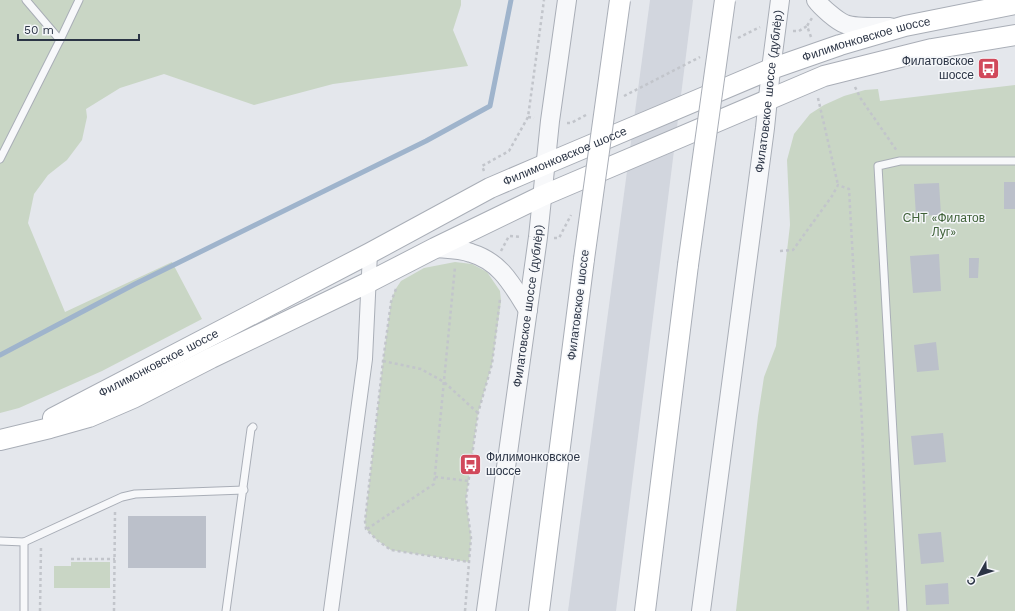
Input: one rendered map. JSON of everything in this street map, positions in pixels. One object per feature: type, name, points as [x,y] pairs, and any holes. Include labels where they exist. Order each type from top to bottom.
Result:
[{"type":"main road","name":"Филатовское шоссе","points":[[539,611],[584,259],[620,0]]},
{"type":"main road","points":[[645,611],[688,265],[725,0]]},
{"type":"main road","name":"Филимонковское шоссе","points":[[6,438],[47,421],[81,404],[370,253],[490,188],[771,69],[840,45],[905,26],[1015,4]]},
{"type":"main road","name":"Филимонковское шоссе","points":[[6,438],[89,417],[134,398],[211,358],[542,196],[824,76],[932,49],[1015,35]]},
{"type":"street","name":"Филатовское шоссе (дублёр)","points":[[486,611],[538,238],[550,121],[567,0]]},
{"type":"street","name":"Филатовское шоссе (дублёр)","points":[[701,611],[765,128],[780,0]]},
{"type":"street","points":[[816,0],[820,6],[846,25],[872,28],[905,26]]},
{"type":"street","points":[[434,248],[470,252],[492,262],[505,274],[528,310]]},
{"type":"street","points":[[331,611],[365,359],[370,253]]},
{"type":"lane","points":[[26,0],[60,40]]},
{"type":"lane","points":[[0,159],[60,40],[78,0]]},
{"type":"lane","points":[[903,611],[878,166],[900,161],[1015,161]]},
{"type":"lane","points":[[226,611],[244,490],[251,429],[253,427]]},
{"type":"lane","points":[[0,541],[24,542],[115,500],[135,494],[244,490]]},
{"type":"lane","points":[[24,542],[24,611]]},
{"type":"path","points":[[482,166],[509,151],[528,117],[544,0]]},
{"type":"path","points":[[731,41],[759,27],[776,30],[799,31],[807,26]]},
{"type":"path","points":[[620,98],[703,55]]},
{"type":"path","points":[[855,86],[861,99],[896,148],[900,161]]},
{"type":"path","points":[[780,251],[793,250],[832,196],[838,185],[817,95]]},
{"type":"path","points":[[528,117],[571,123],[592,112]]},
{"type":"path","points":[[838,185],[849,189],[862,423],[868,611]]},
{"type":"path","points":[[492,262],[502,250],[508,236],[559,238],[572,212]]},
{"type":"path","points":[[366,529],[434,484],[455,262]]},
{"type":"path","points":[[398,286],[391,302],[383,361],[365,521],[366,529],[377,540],[391,550],[469,562]]},
{"type":"path","points":[[465,611],[471,538],[466,499],[478,413],[492,364],[501,302],[500,296]]},
{"type":"path","points":[[365,359],[421,369],[444,382],[478,413]]},
{"type":"path","points":[[434,477],[469,481]]},
{"type":"path","points":[[114,611],[115,500]]},
{"type":"path","points":[[40,611],[41,534]]},
{"type":"path","points":[[71,559],[114,559]]},
{"type":"shaded area","points":[[650,0],[693,0],[616,611],[568,611]]},
{"type":"green space","points":[[0,0],[461,0],[461,5],[453,30],[468,66],[333,84],[254,105],[164,74],[120,88],[86,109],[87,117],[82,140],[67,160],[48,175],[34,194],[28,223],[65,312],[172,262],[202,319],[102,371],[19,408],[0,413]]},
{"type":"green space","name":"СНТ «Филатов Луг»","points":[[1015,85],[1015,611],[736,611],[758,416],[764,377],[776,346],[790,225],[787,160],[794,134],[810,114],[824,105],[844,96],[865,90],[878,89],[880,101]]},
{"type":"green space","points":[[455,262],[472,264],[487,272],[500,291],[501,301],[492,364],[478,413],[466,499],[471,538],[469,562],[391,550],[377,540],[366,529],[365,521],[383,361],[391,302],[395,290],[401,281],[424,268]]},
{"type":"green space","points":[[71,562],[110,562],[110,588],[54,588],[54,566],[71,566]]},
{"type":"building","points":[[1004,182],[1015,182],[1015,209],[1004,209]]},
{"type":"building","points":[[939,183],[941,215],[916,216],[914,184]]},
{"type":"building","points":[[939,254],[941,291],[913,293],[910,256]]},
{"type":"building","points":[[969,258],[979,258],[978,278],[969,278]]},
{"type":"building","points":[[936,342],[939,370],[917,372],[914,345]]},
{"type":"building","points":[[943,433],[946,462],[914,465],[911,436]]},
{"type":"building","points":[[128,516],[206,516],[206,568],[128,568]]},
{"type":"building","points":[[941,532],[944,562],[921,564],[918,534]]},
{"type":"building","points":[[948,583],[949,604],[926,605],[925,585]]},
{"type":"waterway","points":[[0,355],[135,284],[426,141],[490,106],[511,0]]},
{"type":"place","name":"Филатовское шоссе","points":[[989,68]]},
{"type":"place","name":"Филимонковское шоссе","points":[[470,464]]}]
